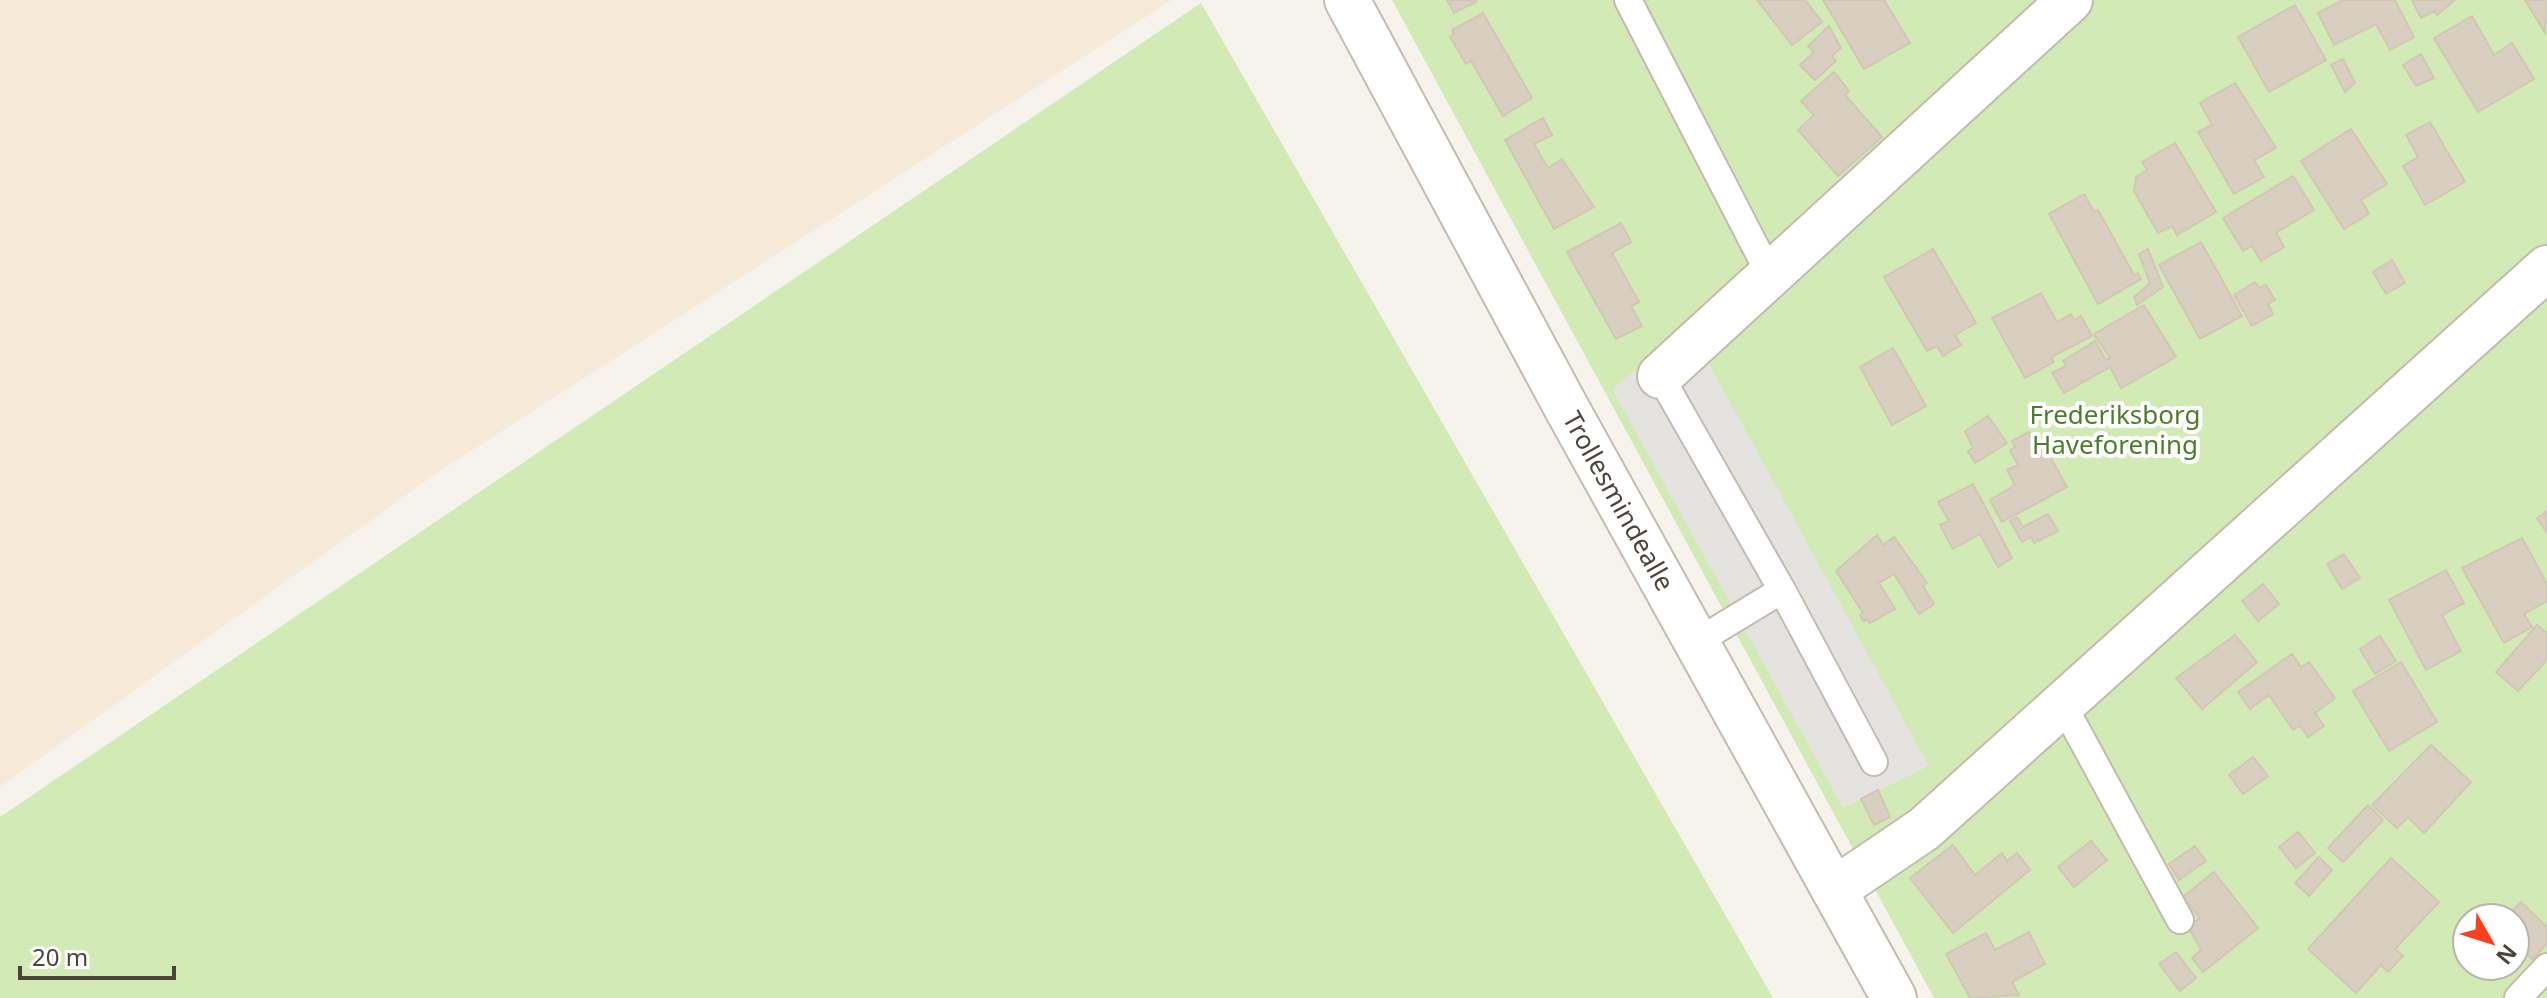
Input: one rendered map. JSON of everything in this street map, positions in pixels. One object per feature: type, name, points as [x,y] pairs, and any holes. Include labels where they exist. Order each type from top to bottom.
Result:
[{"type":"street","name":"Trollesmindealle","points":[[1347,0],[1566,407],[1894,998]]},
{"type":"street","points":[[1660,376],[2058,4]]},
{"type":"street","points":[[1834,890],[1924,829],[2547,268]]},
{"type":"lane","points":[[1628,0],[1770,275]]},
{"type":"lane","points":[[1660,376],[1782,590],[1874,762]]},
{"type":"lane","points":[[1698,641],[1782,590]]},
{"type":"lane","points":[[2062,703],[2180,920]]},
{"type":"lane","points":[[2518,998],[2547,967]]},
{"type":"shaded area","points":[[0,0],[1172,0],[434,475],[0,787]]},
{"type":"shaded area","points":[[1689,327],[1929,766],[1843,808],[1612,389]]},
{"type":"green space","name":"Frederiksborg Haveforening","points":[[1392,0],[2547,0],[2547,998],[1934,998]]},
{"type":"green space","points":[[1201,3],[1773,998],[0,998],[0,817]]},
{"type":"building","points":[[1447,0],[1476,0],[1476,2],[1454,13]]},
{"type":"building","points":[[1757,0],[1805,0],[1822,22],[1792,45]]},
{"type":"building","points":[[1823,0],[1884,0],[1910,43],[1864,69]]},
{"type":"building","points":[[2343,0],[2395,0],[2414,37],[2390,50],[2376,24],[2334,45],[2318,13]]},
{"type":"building","points":[[2412,0],[2455,0],[2437,15],[2434,11],[2421,18]]},
{"type":"building","points":[[2525,0],[2547,0],[2545,33]]},
{"type":"building","points":[[2295,5],[2326,60],[2269,92],[2238,37]]},
{"type":"building","points":[[1483,13],[1532,98],[1503,116],[1471,61],[1466,64],[1450,37],[1454,34],[1452,30]]},
{"type":"building","points":[[2472,16],[2494,55],[2512,43],[2534,79],[2478,112],[2434,38]]},
{"type":"building","points":[[1829,26],[1841,48],[1832,56],[1836,61],[1815,80],[1800,65],[1814,52],[1808,46]]},
{"type":"building","points":[[2421,54],[2434,78],[2416,86],[2403,65]]},
{"type":"building","points":[[2343,59],[2355,83],[2345,92],[2331,65]]},
{"type":"building","points":[[1834,72],[1849,91],[1845,95],[1882,137],[1838,176],[1798,130],[1814,115],[1801,101]]},
{"type":"building","points":[[2235,83],[2276,148],[2254,160],[2264,177],[2234,194],[2198,132],[2212,125],[2200,103]]},
{"type":"building","points":[[1543,118],[1552,135],[1534,144],[1548,168],[1562,159],[1594,207],[1554,229],[1505,140]]},
{"type":"building","points":[[2430,122],[2465,182],[2425,205],[2403,166],[2418,157],[2406,135]]},
{"type":"building","points":[[2351,129],[2387,184],[2361,200],[2369,214],[2344,229],[2301,161]]},
{"type":"building","points":[[2175,143],[2216,212],[2177,235],[2172,226],[2158,233],[2134,191],[2136,177],[2147,170],[2142,162]]},
{"type":"building","points":[[2293,176],[2314,210],[2276,233],[2284,247],[2261,261],[2252,246],[2243,251],[2223,218]]},
{"type":"building","points":[[2084,194],[2094,212],[2098,210],[2134,275],[2138,273],[2141,279],[2098,304],[2049,214]]},
{"type":"building","points":[[1621,223],[1631,242],[1612,253],[1639,302],[1631,306],[1642,326],[1616,339],[1567,252]]},
{"type":"building","points":[[2201,242],[2242,316],[2200,339],[2159,265]]},
{"type":"building","points":[[1933,249],[1976,323],[1955,335],[1961,345],[1943,356],[1937,346],[1927,351],[1884,277]]},
{"type":"building","points":[[2148,249],[2163,287],[2137,305],[2134,297],[2150,283],[2139,254]]},
{"type":"building","points":[[2392,260],[2405,283],[2386,294],[2373,272]]},
{"type":"building","points":[[2255,282],[2259,288],[2266,285],[2275,300],[2268,304],[2273,314],[2252,326],[2234,295]]},
{"type":"building","points":[[2041,293],[2057,322],[2071,314],[2074,320],[2081,316],[2092,336],[2051,357],[2054,362],[2025,378],[1992,318]]},
{"type":"building","points":[[2144,305],[2176,357],[2121,388],[2110,367],[2064,393],[2052,373],[2066,366],[2063,361],[2095,341],[2106,360],[2110,358],[2094,334]]},
{"type":"building","points":[[1893,348],[1926,406],[1892,425],[1860,367]]},
{"type":"building","points":[[1988,416],[2007,443],[1975,463],[1968,451],[1973,448],[1965,431]]},
{"type":"building","points":[[2029,432],[2031,437],[2038,435],[2067,487],[2002,522],[1990,500],[2015,485],[2007,470],[2018,465],[2010,450],[2015,447],[2012,441]]},
{"type":"building","points":[[1973,484],[2012,558],[1998,567],[1980,534],[1953,549],[1940,525],[1949,521],[1938,502]]},
{"type":"building","points":[[2547,511],[2547,533],[2537,518]]},
{"type":"building","points":[[2048,514],[2058,531],[2034,543],[2031,537],[2022,542],[2010,521],[2017,517],[2023,527]]},
{"type":"building","points":[[1877,535],[1883,545],[1894,537],[1927,583],[1923,586],[1934,604],[1919,614],[1894,574],[1879,583],[1895,609],[1870,623],[1863,621],[1860,615],[1863,613],[1836,571]]},
{"type":"building","points":[[2522,538],[2547,584],[2547,601],[2524,614],[2532,627],[2504,643],[2462,568]]},
{"type":"building","points":[[2344,554],[2360,578],[2342,589],[2327,564]]},
{"type":"building","points":[[2446,570],[2464,603],[2442,615],[2461,651],[2426,670],[2389,600]]},
{"type":"building","points":[[2263,584],[2279,604],[2258,621],[2242,601]]},
{"type":"building","points":[[2537,625],[2547,633],[2547,660],[2518,691],[2496,672]]},
{"type":"building","points":[[2235,635],[2257,662],[2202,709],[2176,678]]},
{"type":"building","points":[[2380,636],[2396,661],[2375,674],[2360,649]]},
{"type":"building","points":[[2292,654],[2301,667],[2309,662],[2335,698],[2315,713],[2324,726],[2308,737],[2300,726],[2293,730],[2269,695],[2250,709],[2238,692]]},
{"type":"building","points":[[2401,662],[2437,722],[2389,751],[2353,691]]},
{"type":"building","points":[[2431,745],[2471,782],[2424,833],[2408,817],[2397,828],[2372,805]]},
{"type":"building","points":[[2253,757],[2268,776],[2243,794],[2229,775]]},
{"type":"building","points":[[1878,790],[1890,817],[1874,825],[1861,799]]},
{"type":"building","points":[[2368,805],[2383,820],[2343,862],[2328,848]]},
{"type":"building","points":[[2298,832],[2315,853],[2296,868],[2279,847]]},
{"type":"building","points":[[2091,841],[2107,860],[2074,887],[2058,867]]},
{"type":"building","points":[[1953,845],[1975,875],[2002,853],[2007,861],[2017,853],[2030,870],[1953,933],[1910,878]]},
{"type":"building","points":[[2195,846],[2206,861],[2179,880],[2169,864]]},
{"type":"building","points":[[2319,857],[2332,870],[2309,896],[2295,883]]},
{"type":"building","points":[[2391,858],[2439,902],[2395,949],[2403,956],[2388,972],[2381,965],[2356,993],[2308,949]]},
{"type":"building","points":[[2214,872],[2258,928],[2203,972],[2192,958],[2201,950],[2188,926],[2200,918],[2183,897]]},
{"type":"building","points":[[2531,912],[2547,927],[2547,944],[2532,959]]},
{"type":"building","points":[[2029,932],[2045,964],[2012,982],[2019,995],[1970,998],[1946,954],[1986,933],[1995,950]]},
{"type":"building","points":[[2176,952],[2196,978],[2180,991],[2159,964]]}]
